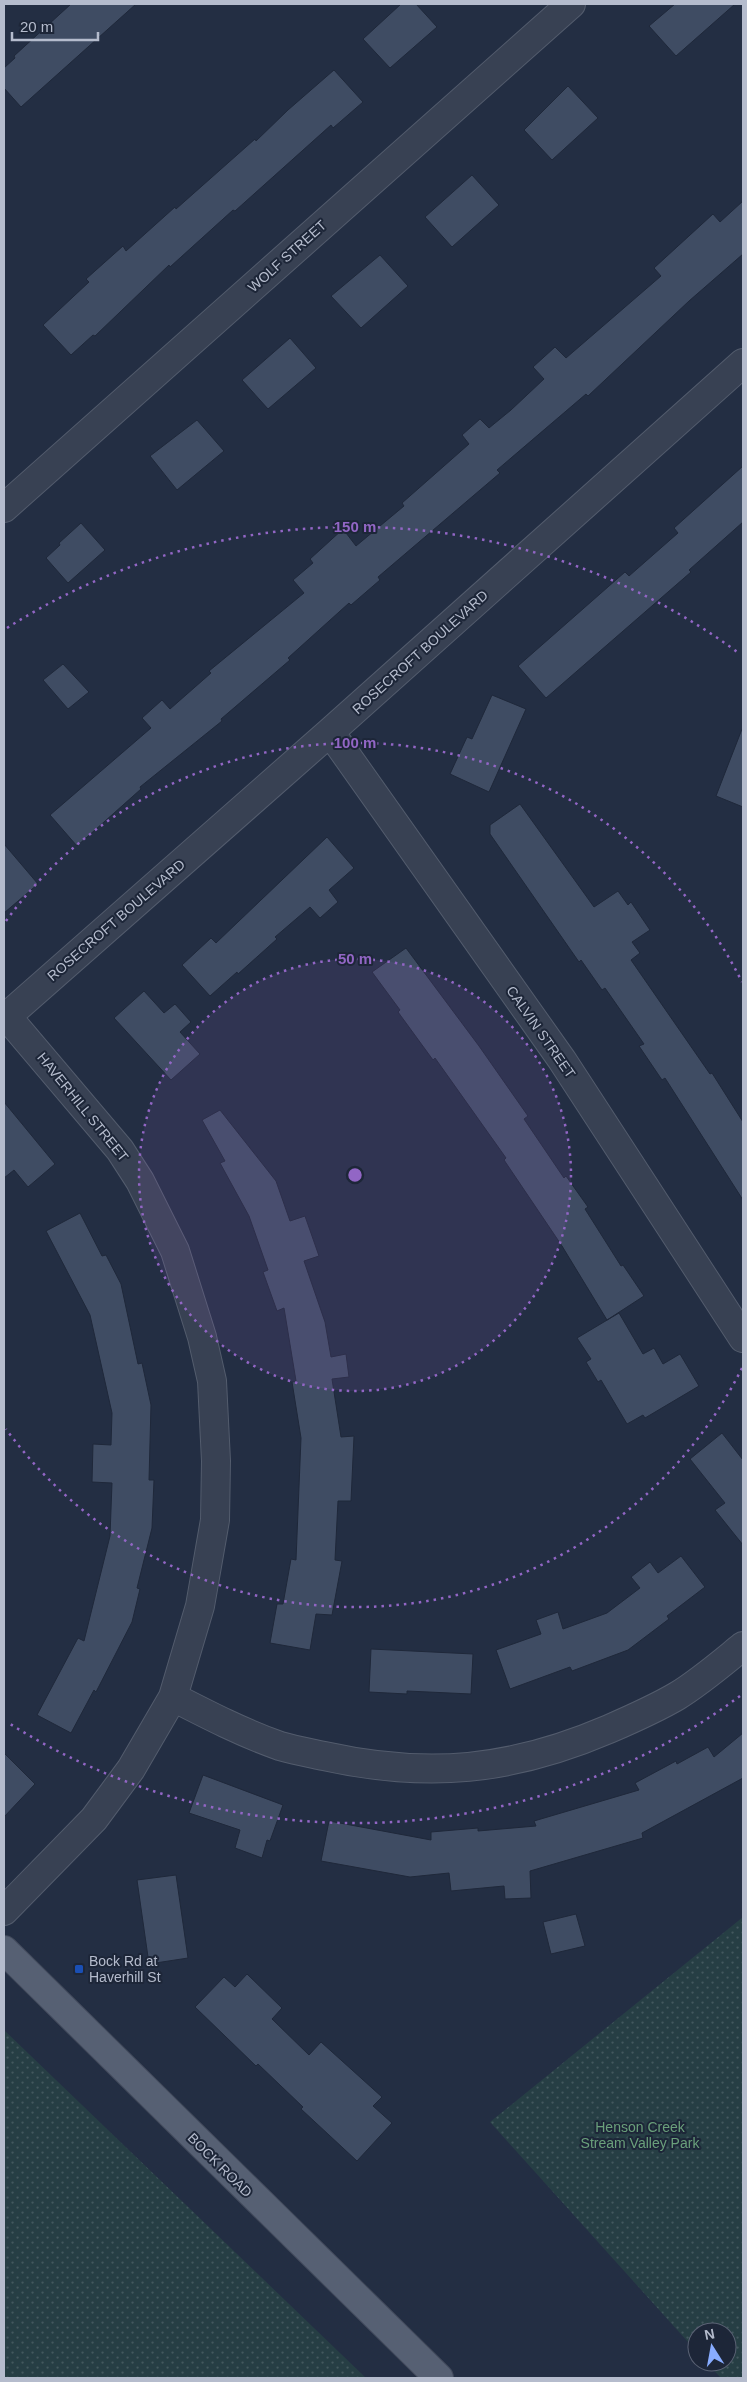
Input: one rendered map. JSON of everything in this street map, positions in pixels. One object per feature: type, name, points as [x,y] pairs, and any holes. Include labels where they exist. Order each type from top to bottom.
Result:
[{"type":"main road","name":"BOCK ROAD","points":[[4,1950],[438,2378]]},
{"type":"street","name":"WOLF STREET","points":[[4,508],[571,4]]},
{"type":"street","name":"ROSECROFT BOULEVARD","points":[[5,1016],[330,732],[743,363]]},
{"type":"street","name":"CALVIN STREET","points":[[330,732],[562,1060],[743,1338]]},
{"type":"street","name":"HAVERHILL STREET","points":[[4,1912],[94,1819],[132,1769],[173,1697],[200,1606],[215,1520],[216,1424],[212,1381],[202,1337],[175,1251],[140,1181],[103,1128],[5,1016]]},
{"type":"street","points":[[173,1697],[242,1732],[281,1746],[368,1765],[404,1769],[479,1767],[521,1760],[557,1750],[636,1717],[676,1696],[743,1646]]},
{"type":"green space","name":"Henson Creek Stream Valley Park","points":[[743,1917],[743,2378],[721,2378],[715,2372],[737,2372],[737,2322],[687,2322],[687,2341],[490,2122]]},
{"type":"green space","points":[[4,2030],[366,2378],[4,2378]]},
{"type":"building","points":[[71,4],[136,4],[21,107],[4,88],[4,68],[15,58],[14,56]]},
{"type":"building","points":[[401,4],[416,4],[437,27],[390,68],[363,39]]},
{"type":"building","points":[[675,4],[735,4],[676,56],[649,26]]},
{"type":"building","points":[[334,70],[363,102],[333,128],[331,125],[235,211],[233,210],[170,267],[169,265],[95,336],[93,335],[71,355],[43,325],[89,282],[86,279],[123,246],[126,251],[255,139],[256,141]]},
{"type":"building","points":[[568,86],[598,118],[552,160],[524,130]]},
{"type":"building","points":[[472,175],[499,205],[452,247],[425,217]]},
{"type":"building","points":[[743,201],[743,254],[689,301],[588,396],[586,394],[497,470],[500,473],[378,577],[380,580],[351,605],[349,603],[288,658],[290,660],[221,719],[222,721],[140,787],[141,789],[77,846],[50,815],[151,728],[142,718],[162,700],[170,709],[211,673],[209,671],[304,593],[293,580],[313,563],[310,559],[343,529],[356,546],[404,506],[402,503],[469,444],[462,435],[480,419],[489,428],[544,379],[533,367],[555,347],[566,358],[661,276],[654,268],[713,214],[720,222]]},
{"type":"building","points":[[380,255],[408,286],[361,328],[331,296]]},
{"type":"building","points":[[290,338],[316,368],[268,409],[242,380]]},
{"type":"building","points":[[197,420],[224,451],[177,490],[150,456]]},
{"type":"building","points":[[743,466],[743,522],[689,570],[691,572],[546,698],[518,666],[625,572],[629,576],[678,533],[674,528]]},
{"type":"building","points":[[81,523],[105,550],[68,583],[46,558]]},
{"type":"building","points":[[63,664],[89,692],[68,709],[43,680]]},
{"type":"building","points":[[492,695],[526,709],[489,792],[450,774],[467,737],[472,739]]},
{"type":"building","points":[[743,730],[743,807],[716,796]]},
{"type":"building","points":[[520,804],[594,907],[618,891],[628,905],[631,902],[650,930],[632,942],[640,953],[631,960],[710,1074],[712,1073],[743,1122],[743,1200],[665,1078],[662,1080],[639,1046],[644,1044],[605,988],[602,990],[581,960],[579,962],[490,834],[490,825]]},
{"type":"building","points":[[327,837],[354,868],[329,890],[338,902],[320,918],[310,907],[275,937],[277,939],[238,974],[237,972],[210,996],[182,965],[211,938],[216,943]]},
{"type":"building","points":[[4,844],[38,884],[4,913]]},
{"type":"building","points":[[406,948],[528,1116],[524,1119],[564,1178],[566,1176],[588,1207],[585,1209],[621,1266],[623,1265],[644,1296],[607,1320],[562,1246],[504,1160],[506,1158],[435,1058],[433,1060],[398,1012],[400,1010],[372,972]]},
{"type":"building","points":[[144,991],[164,1013],[175,1004],[191,1022],[180,1032],[200,1054],[171,1080],[114,1018]]},
{"type":"building","points":[[4,1102],[55,1164],[28,1187],[14,1170],[4,1178]]},
{"type":"building","points":[[220,1110],[276,1181],[290,1221],[305,1216],[319,1256],[304,1261],[325,1322],[331,1357],[346,1354],[349,1377],[332,1379],[341,1437],[354,1436],[351,1501],[338,1501],[335,1560],[342,1561],[332,1615],[316,1614],[310,1650],[270,1643],[277,1604],[283,1604],[291,1559],[296,1560],[301,1438],[292,1382],[296,1381],[284,1308],[277,1311],[263,1272],[268,1270],[249,1216],[220,1163],[225,1161],[202,1120]]},
{"type":"building","points":[[80,1213],[102,1256],[106,1255],[121,1284],[138,1364],[142,1363],[151,1405],[149,1480],[154,1480],[152,1528],[137,1588],[140,1589],[132,1622],[96,1692],[94,1690],[71,1733],[37,1715],[78,1638],[84,1641],[110,1536],[112,1483],[92,1482],[93,1444],[111,1445],[112,1413],[90,1315],[46,1231]]},
{"type":"building","points":[[619,1313],[643,1354],[654,1348],[663,1364],[680,1354],[699,1386],[645,1418],[643,1415],[627,1424],[601,1380],[598,1382],[586,1362],[591,1359],[577,1338]]},
{"type":"building","points":[[722,1433],[743,1460],[743,1545],[715,1510],[725,1503],[690,1459]]},
{"type":"building","points":[[681,1556],[705,1587],[667,1616],[669,1619],[628,1650],[572,1671],[570,1667],[510,1689],[496,1650],[541,1634],[536,1620],[558,1612],[563,1629],[607,1613],[640,1588],[631,1577],[650,1562],[658,1573]]},
{"type":"building","points":[[371,1649],[473,1654],[471,1694],[407,1691],[407,1694],[369,1692]]},
{"type":"building","points":[[743,1733],[743,1778],[642,1833],[643,1838],[530,1871],[531,1898],[505,1899],[504,1886],[451,1891],[449,1873],[410,1877],[321,1861],[329,1821],[431,1840],[431,1832],[478,1828],[478,1831],[536,1826],[534,1821],[639,1790],[635,1783],[676,1761],[677,1764],[708,1747],[714,1757]]},
{"type":"building","points":[[4,1753],[35,1784],[4,1817]]},
{"type":"building","points":[[203,1775],[283,1805],[270,1841],[267,1840],[262,1858],[235,1848],[240,1830],[189,1813]]},
{"type":"building","points":[[176,1875],[188,1958],[149,1964],[137,1880]]},
{"type":"building","points":[[576,1914],[585,1946],[551,1954],[543,1922]]},
{"type":"building","points":[[247,1974],[282,2008],[272,2019],[309,2055],[321,2042],[382,2097],[373,2106],[392,2123],[357,2161],[301,2109],[303,2107],[258,2064],[256,2066],[195,2007],[224,1977],[235,1987]]},
{"type":"place","name":"Bock Rd at Haverhill St","points":[[79,1969]]}]
